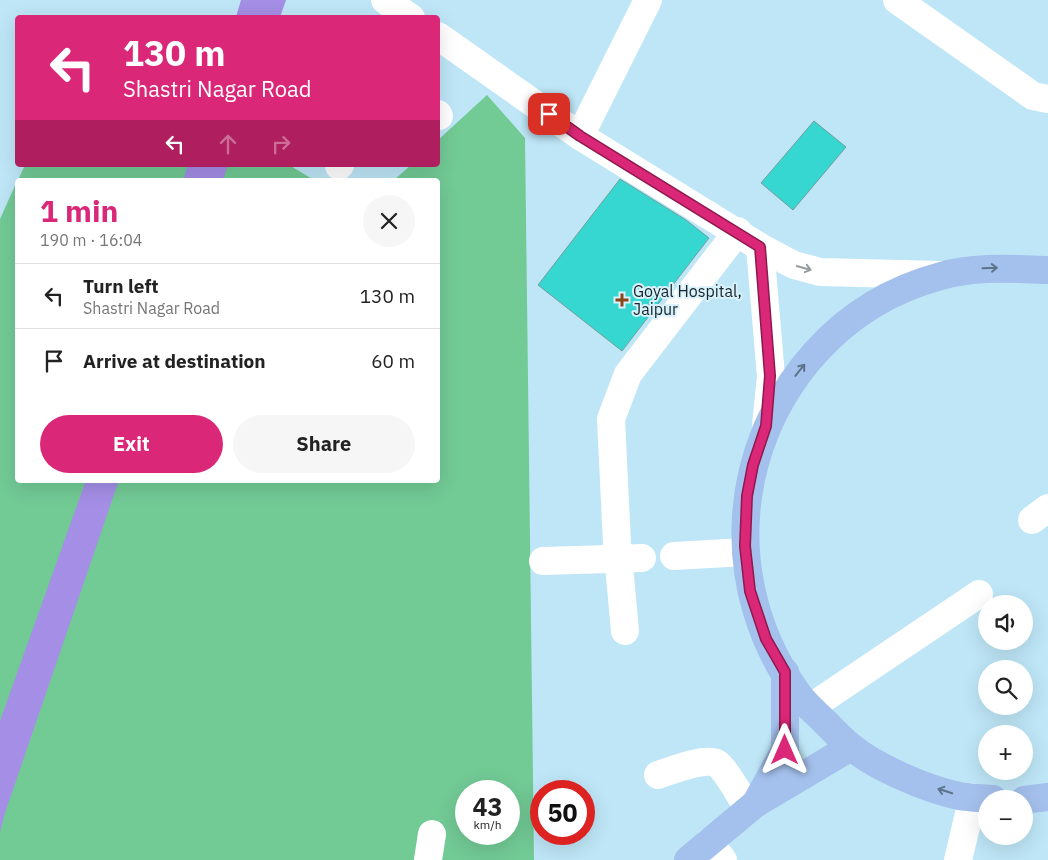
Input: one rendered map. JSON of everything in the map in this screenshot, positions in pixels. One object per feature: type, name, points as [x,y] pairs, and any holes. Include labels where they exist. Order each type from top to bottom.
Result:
[{"type":"main road","points":[[978,798],[959,796],[903,778],[851,747],[798,695],[766,639],[750,591],[745,552],[747,496],[753,465],[766,426],[780,398],[800,370],[829,338],[882,298],[942,275],[987,268],[1048,270]]},
{"type":"main road","points":[[688,860],[716,851],[752,807],[785,750],[785,672]]},
{"type":"main road","points":[[752,807],[851,747]]},
{"type":"main road","points":[[1033,798],[1048,796]]},
{"type":"street","points":[[385,0],[407,15]]},
{"type":"street","points":[[580,136],[648,0]]},
{"type":"street","points":[[897,0],[1033,96],[1048,98]]},
{"type":"street","points":[[440,37],[580,136],[738,231],[760,247],[794,264],[820,272],[942,275]]},
{"type":"street","points":[[625,631],[630,558],[611,419],[628,374],[738,231]]},
{"type":"street","points":[[760,247],[770,376],[766,426]]},
{"type":"street","points":[[674,556],[745,552]]},
{"type":"street","points":[[543,561],[630,558]]},
{"type":"street","points":[[811,707],[979,594]]},
{"type":"street","points":[[658,776],[708,761],[717,764],[752,807]]},
{"type":"street","points":[[958,860],[978,810]]},
{"type":"green space","points":[[487,95],[525,138],[533,780],[530,780],[530,845],[534,845],[534,860],[0,860],[0,219],[15,185],[15,483],[440,483],[440,178],[396,178],[409,167],[440,167],[440,138]]},
{"type":"green space","points":[[24,167],[292,167],[311,178],[19,178]]},
{"type":"shaded area","points":[[241,0],[286,0],[281,15],[237,15]]},
{"type":"shaded area","points":[[187,167],[227,167],[224,178],[184,178]]},
{"type":"shaded area","points":[[85,483],[118,483],[0,832],[0,721]]},
{"type":"building","points":[[814,121],[846,147],[793,210],[761,183]]},
{"type":"building","points":[[620,179],[686,220],[709,238],[622,351],[538,285]]},
{"type":"place","name":"Goyal Hospital, Jaipur","points":[[622,300]]},
{"type":"route","points":[[549,114],[580,136],[738,231],[760,247],[770,376],[766,426],[753,465],[747,496],[745,546],[750,591],[766,639],[785,672],[785,750]]}]
